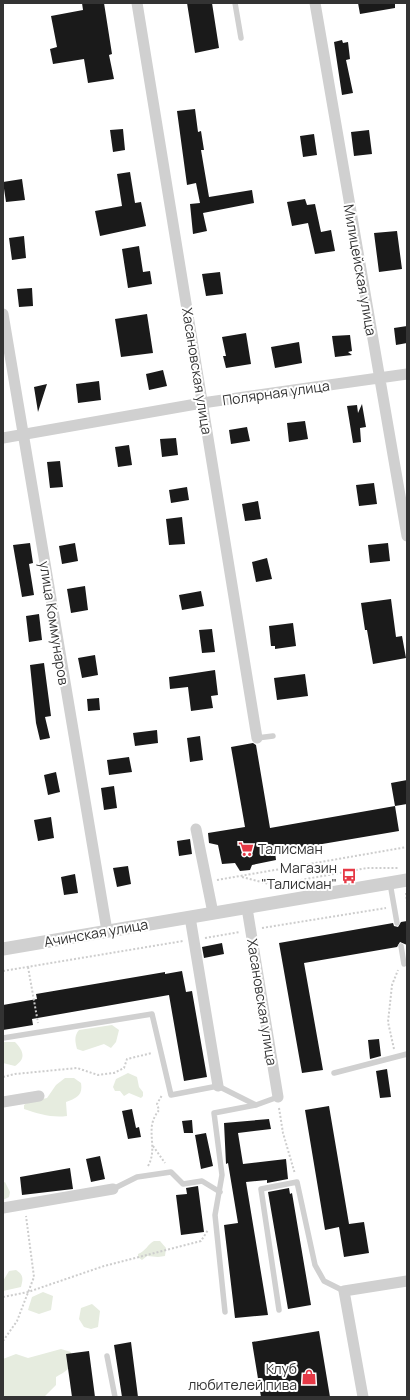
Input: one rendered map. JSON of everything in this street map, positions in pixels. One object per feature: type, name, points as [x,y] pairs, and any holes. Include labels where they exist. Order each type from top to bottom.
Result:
[{"type":"street","name":"Хасановская улица","points":[[137,3],[257,738]]},
{"type":"street","name":"Милицейская улица","points":[[314,3],[407,536]]},
{"type":"street","name":"улица Коммунаров","points":[[3,314],[107,931]]},
{"type":"street","name":"Полярная улица","points":[[3,438],[202,403],[407,374]]},
{"type":"street","points":[[196,830],[213,913]]},
{"type":"street","name":"Ачинская улица","points":[[3,949],[405,880]]},
{"type":"street","name":"Хасановская улица","points":[[247,908],[278,1097]]},
{"type":"street","points":[[190,917],[218,1086]]},
{"type":"street","points":[[3,1102],[39,1096]]},
{"type":"street","points":[[3,1208],[113,1189]]},
{"type":"street","points":[[363,1397],[344,1291],[407,1281]]},
{"type":"lane","points":[[235,3],[241,38]]},
{"type":"lane","points":[[257,738],[273,736]]},
{"type":"lane","points":[[390,883],[397,922]]},
{"type":"lane","points":[[401,946],[402,965]]},
{"type":"lane","points":[[3,1038],[152,1014],[171,1095],[218,1086],[256,1105]]},
{"type":"lane","points":[[334,1073],[386,1061],[395,1056],[407,1054]]},
{"type":"lane","points":[[225,1312],[215,1219],[222,1175],[214,1113],[256,1105],[278,1097]]},
{"type":"lane","points":[[113,1189],[137,1177],[171,1172],[183,1184],[202,1181],[220,1192]]},
{"type":"lane","points":[[279,1310],[261,1189],[298,1182],[315,1265],[324,1281],[344,1291]]},
{"type":"lane","points":[[107,1356],[114,1397]]},
{"type":"path","points":[[207,882],[407,847]]},
{"type":"path","points":[[239,876],[273,885],[367,868],[402,868],[405,880],[407,902]]},
{"type":"path","points":[[395,1056],[388,1022],[392,985],[402,965]]},
{"type":"path","points":[[28,967],[40,1032]]},
{"type":"path","points":[[3,1077],[15,1074],[77,1068],[98,1074],[114,1073],[124,1068],[127,1059],[161,1050]]},
{"type":"path","points":[[137,1177],[149,1165],[153,1152],[152,1123],[159,1110],[157,1104],[164,1091],[170,1090]]},
{"type":"path","points":[[278,1097],[283,1133],[298,1182]]},
{"type":"path","points":[[152,1145],[171,1172]]},
{"type":"path","points":[[3,1340],[17,1321],[34,1277],[24,1204]]},
{"type":"path","points":[[3,1297],[28,1292],[104,1266],[200,1241],[215,1219]]},
{"type":"shaded area","points":[[112,1025],[119,1030],[116,1042],[111,1048],[104,1044],[83,1051],[77,1049],[75,1039],[79,1030]]},
{"type":"shaded area","points":[[3,1042],[15,1042],[22,1052],[21,1061],[15,1066],[3,1063]]},
{"type":"shaded area","points":[[128,1073],[137,1077],[139,1087],[143,1092],[143,1096],[141,1098],[129,1093],[124,1096],[120,1091],[115,1091],[113,1087],[116,1079]]},
{"type":"shaded area","points":[[65,1078],[74,1078],[81,1083],[81,1090],[78,1096],[66,1102],[67,1116],[51,1116],[24,1109],[24,1105],[28,1102],[47,1098],[56,1085]]},
{"type":"shaded area","points":[[5,1182],[10,1192],[9,1197],[3,1200],[3,1183]]},
{"type":"shaded area","points":[[154,1241],[160,1241],[166,1248],[165,1256],[147,1256],[142,1260],[138,1257],[138,1254]]},
{"type":"shaded area","points":[[16,1270],[22,1277],[21,1287],[3,1291],[3,1281],[9,1271]]},
{"type":"shaded area","points":[[43,1292],[53,1296],[51,1310],[39,1314],[28,1310],[32,1297]]},
{"type":"shaded area","points":[[92,1304],[100,1311],[98,1327],[91,1329],[84,1327],[79,1319],[81,1308]]},
{"type":"shaded area","points":[[61,1349],[71,1352],[71,1362],[69,1368],[56,1377],[56,1385],[44,1397],[3,1397],[3,1359],[16,1354],[28,1358]]},
{"type":"building","points":[[82,3],[104,3],[112,54],[109,55],[114,79],[88,83],[84,59],[53,64],[50,49],[57,47],[51,16],[83,10]]},
{"type":"building","points":[[187,3],[212,3],[219,48],[195,53]]},
{"type":"building","points":[[358,3],[395,3],[395,8],[360,14]]},
{"type":"building","points":[[342,40],[343,43],[348,42],[350,59],[346,60],[353,93],[342,95],[334,42]]},
{"type":"building","points":[[195,109],[198,132],[201,131],[204,150],[201,150],[209,197],[252,190],[254,203],[203,213],[207,231],[193,234],[190,204],[200,203],[196,183],[187,185],[177,111]]},
{"type":"building","points":[[123,129],[125,150],[113,152],[110,130]]},
{"type":"building","points":[[369,130],[372,154],[354,156],[351,132]]},
{"type":"building","points":[[314,134],[317,155],[303,157],[300,136]]},
{"type":"building","points":[[130,172],[135,203],[141,202],[146,226],[100,236],[95,211],[122,206],[117,174]]},
{"type":"building","points":[[22,179],[25,200],[6,202],[3,182]]},
{"type":"building","points":[[305,199],[307,205],[315,204],[321,232],[331,230],[335,251],[315,254],[308,223],[292,226],[287,202]]},
{"type":"building","points":[[397,231],[402,269],[379,272],[374,233]]},
{"type":"building","points":[[24,236],[26,258],[12,260],[9,238]]},
{"type":"building","points":[[139,246],[143,272],[150,271],[152,284],[128,288],[122,249]]},
{"type":"building","points":[[220,272],[223,294],[206,296],[202,274]]},
{"type":"building","points":[[32,288],[33,306],[19,307],[17,289]]},
{"type":"building","points":[[147,314],[153,353],[121,357],[115,319]]},
{"type":"building","points":[[407,326],[407,343],[396,345],[394,328]]},
{"type":"building","points":[[246,333],[251,364],[226,368],[223,356],[226,356],[222,337]]},
{"type":"building","points":[[350,335],[352,351],[348,352],[352,355],[335,357],[332,336]]},
{"type":"building","points":[[299,342],[302,363],[275,368],[271,347]]},
{"type":"building","points":[[163,370],[167,386],[149,390],[146,374]]},
{"type":"building","points":[[99,381],[101,400],[78,403],[76,384]]},
{"type":"building","points":[[47,384],[38,412],[34,387]]},
{"type":"building","points":[[362,404],[366,427],[360,428],[361,442],[353,443],[347,406],[357,405],[358,413]]},
{"type":"building","points":[[305,421],[308,439],[289,442],[287,423]]},
{"type":"building","points":[[247,427],[250,441],[231,444],[229,430]]},
{"type":"building","points":[[176,438],[178,455],[162,457],[160,439]]},
{"type":"building","points":[[129,445],[132,465],[118,467],[115,447]]},
{"type":"building","points":[[60,461],[63,487],[50,488],[47,462]]},
{"type":"building","points":[[374,483],[377,504],[359,506],[356,485]]},
{"type":"building","points":[[187,487],[189,500],[171,503],[169,490]]},
{"type":"building","points":[[258,501],[261,519],[245,521],[242,504]]},
{"type":"building","points":[[182,517],[185,544],[169,545],[166,519]]},
{"type":"building","points":[[30,543],[33,563],[29,564],[34,595],[22,597],[13,545]]},
{"type":"building","points":[[75,543],[78,561],[62,564],[59,546]]},
{"type":"building","points":[[388,543],[390,561],[370,563],[368,545]]},
{"type":"building","points":[[267,558],[272,579],[256,582],[252,562]]},
{"type":"building","points":[[85,586],[88,610],[71,613],[67,589]]},
{"type":"building","points":[[201,591],[204,606],[182,610],[179,595]]},
{"type":"building","points":[[391,599],[396,637],[402,636],[406,658],[373,664],[367,630],[365,630],[361,603]]},
{"type":"building","points":[[39,614],[42,640],[29,642],[26,616]]},
{"type":"building","points":[[293,623],[296,646],[275,649],[275,646],[271,646],[269,626]]},
{"type":"building","points":[[212,629],[215,652],[202,653],[199,630]]},
{"type":"building","points":[[95,655],[98,675],[82,678],[78,658]]},
{"type":"building","points":[[44,663],[51,716],[45,717],[50,738],[40,740],[36,723],[30,665]]},
{"type":"building","points":[[215,670],[218,695],[211,696],[213,708],[191,711],[188,687],[170,689],[169,677]]},
{"type":"building","points":[[305,674],[308,696],[277,700],[274,678]]},
{"type":"building","points":[[99,698],[100,710],[88,711],[87,699]]},
{"type":"building","points":[[157,730],[158,743],[135,746],[133,733]]},
{"type":"building","points":[[200,736],[203,760],[190,762],[187,738]]},
{"type":"building","points":[[253,743],[256,745],[270,828],[395,806],[399,831],[275,852],[276,860],[252,865],[250,870],[240,871],[235,863],[222,864],[218,845],[209,843],[208,833],[245,827],[231,747]]},
{"type":"building","points":[[129,757],[132,772],[109,775],[107,760]]},
{"type":"building","points":[[56,772],[60,792],[48,795],[44,775]]},
{"type":"building","points":[[407,780],[407,804],[395,806],[391,783]]},
{"type":"building","points":[[114,786],[117,808],[104,810],[101,788]]},
{"type":"building","points":[[51,817],[54,838],[38,841],[34,820]]},
{"type":"building","points":[[190,839],[192,854],[179,856],[177,841]]},
{"type":"building","points":[[128,866],[131,884],[117,887],[113,868]]},
{"type":"building","points":[[75,874],[78,893],[64,895],[61,877]]},
{"type":"building","points":[[407,921],[407,945],[400,942],[397,947],[304,963],[323,1070],[302,1073],[279,943],[393,923],[394,926],[398,927],[401,922]]},
{"type":"building","points":[[222,943],[224,954],[204,958],[202,947]]},
{"type":"building","points":[[182,971],[186,992],[192,991],[207,1077],[184,1081],[169,995],[32,1019],[33,1025],[3,1030],[3,1005],[37,999],[36,994],[165,972],[165,974]]},
{"type":"building","points":[[379,1039],[381,1056],[370,1059],[368,1040]]},
{"type":"building","points":[[387,1069],[391,1097],[380,1098],[376,1071]]},
{"type":"building","points":[[329,1106],[349,1224],[364,1222],[369,1253],[344,1257],[339,1227],[325,1230],[305,1110]]},
{"type":"building","points":[[132,1109],[136,1128],[139,1127],[141,1137],[128,1139],[122,1111]]},
{"type":"building","points":[[269,1119],[271,1129],[238,1133],[243,1164],[286,1159],[288,1179],[267,1183],[267,1180],[246,1182],[268,1315],[235,1318],[224,1225],[238,1223],[228,1163],[226,1164],[224,1123]]},
{"type":"building","points":[[192,1120],[193,1133],[184,1133],[182,1121]]},
{"type":"building","points":[[206,1133],[213,1166],[201,1169],[195,1135]]},
{"type":"building","points":[[100,1156],[105,1179],[91,1182],[86,1159]]},
{"type":"building","points":[[70,1168],[73,1189],[22,1195],[20,1177]]},
{"type":"building","points":[[198,1186],[204,1232],[181,1235],[176,1195],[187,1194],[186,1188]]},
{"type":"building","points":[[289,1188],[290,1194],[292,1193],[311,1305],[288,1309],[268,1192]]},
{"type":"building","points":[[319,1331],[330,1397],[261,1397],[252,1342]]},
{"type":"building","points":[[131,1342],[138,1397],[122,1397],[114,1345]]},
{"type":"building","points":[[89,1351],[95,1397],[72,1397],[66,1354]]},
{"type":"place","name":"Талисман","points":[[246,849]]},
{"type":"place","name":"Магазин \"Талисман\"","points":[[349,876]]},
{"type":"place","name":"Клуб любителей пива","points":[[309,1377]]}]
